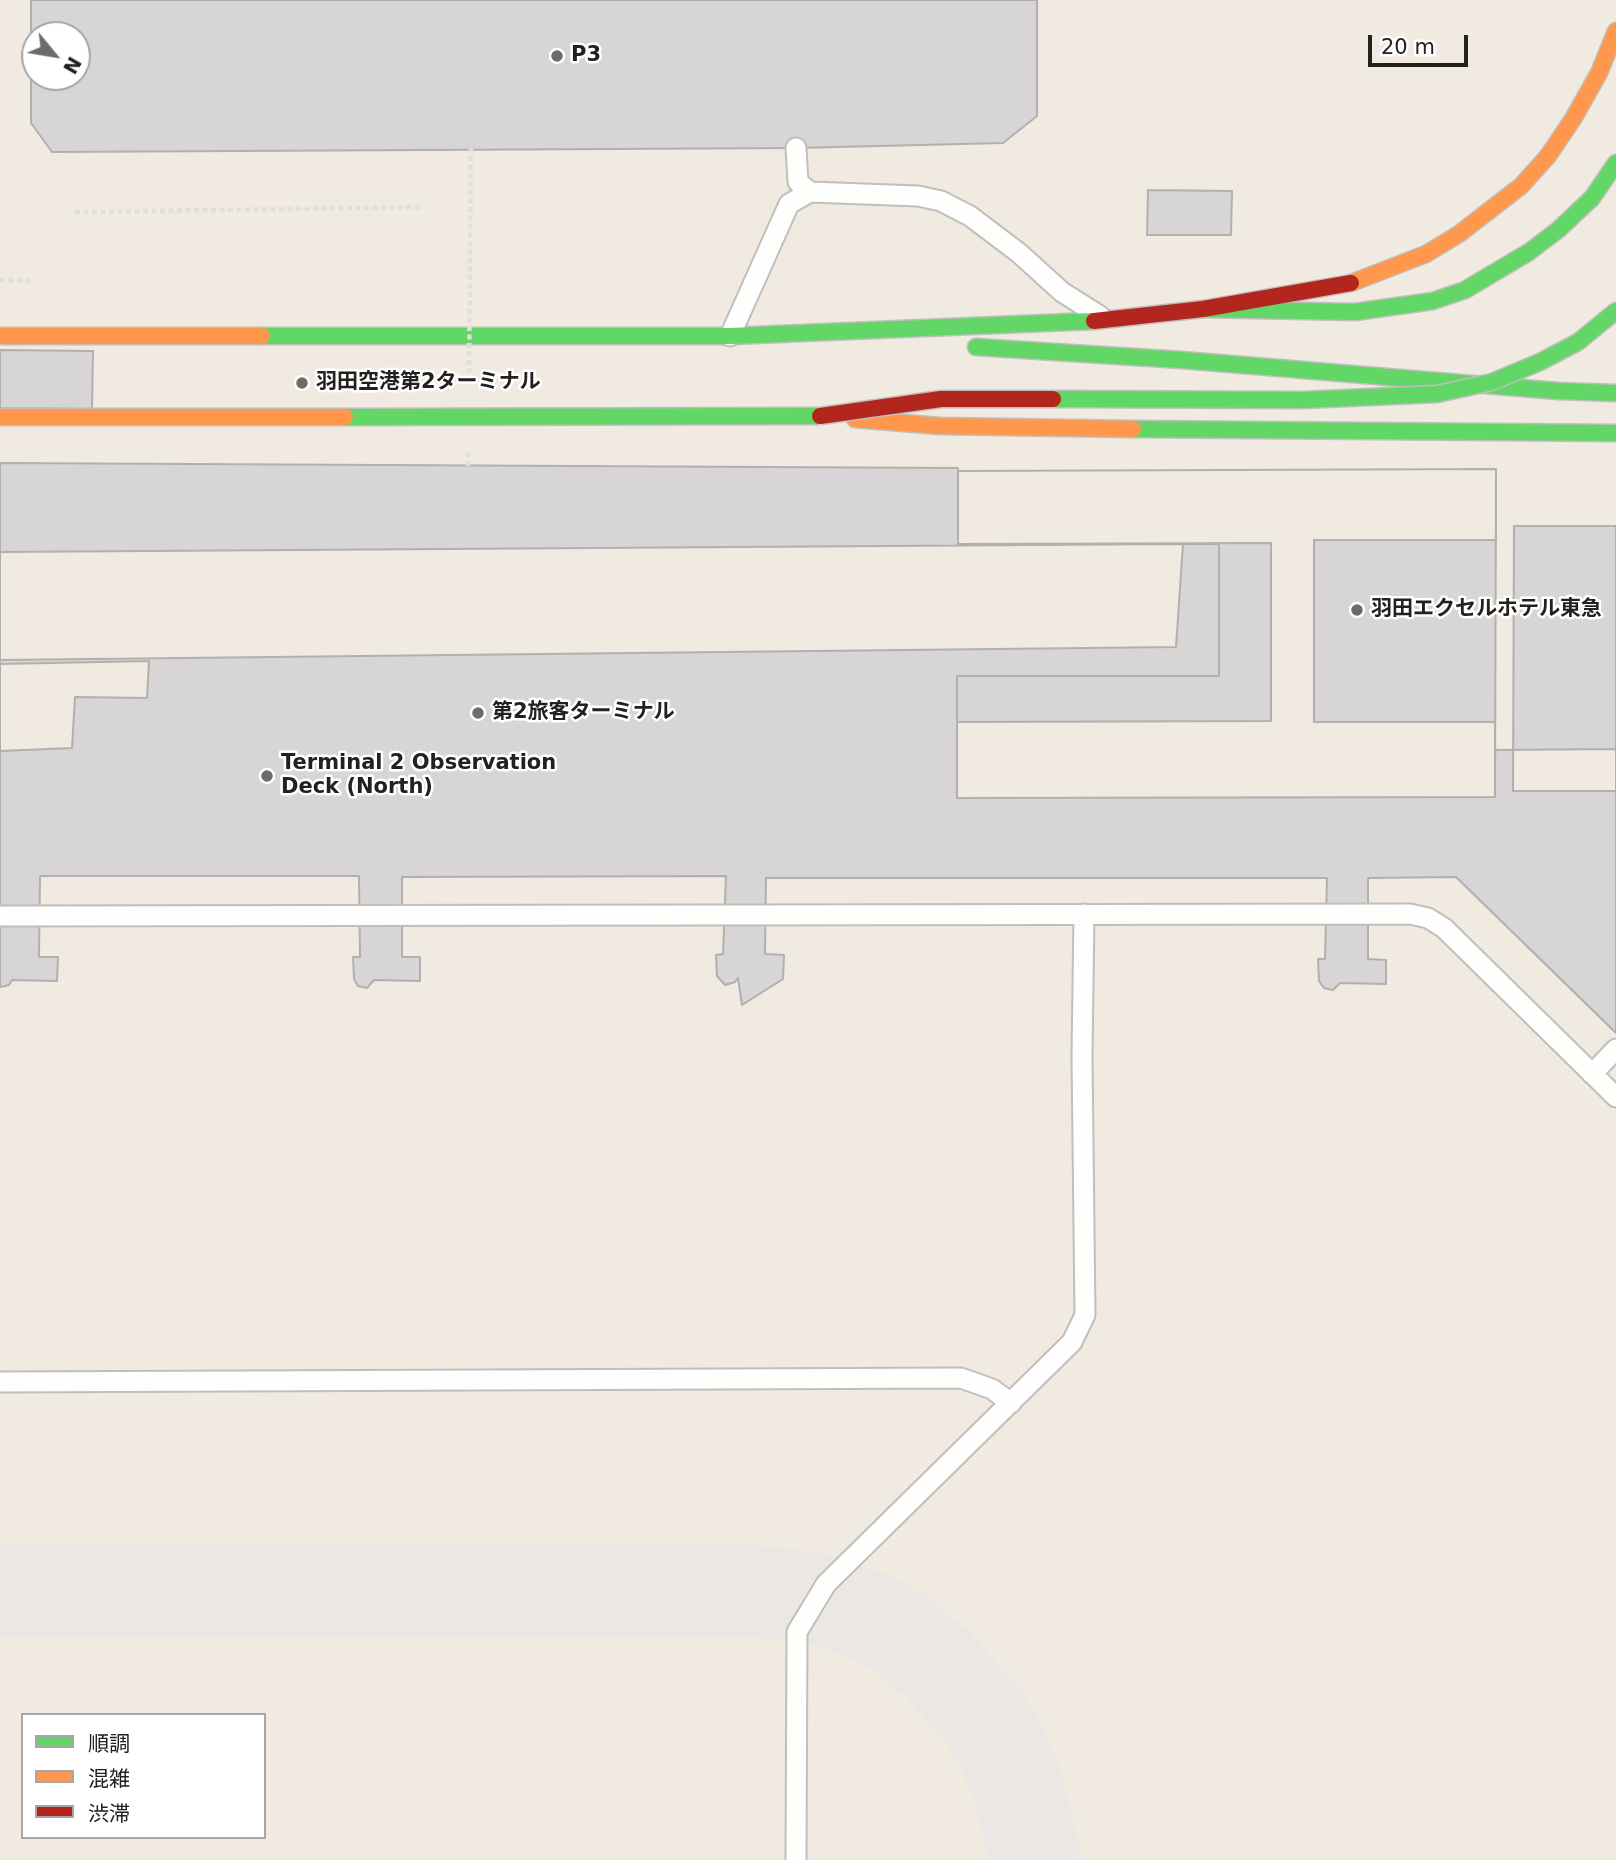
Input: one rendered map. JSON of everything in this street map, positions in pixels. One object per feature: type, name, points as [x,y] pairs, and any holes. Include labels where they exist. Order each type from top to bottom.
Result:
[{"type":"main road","points":[[0,335],[730,336],[1107,320],[1203,309],[1317,291],[1357,282],[1426,254],[1459,234],[1521,186],[1555,147],[1573,119],[1599,73],[1616,31]]},
{"type":"main road","points":[[1203,309],[1355,312],[1394,308],[1444,298],[1465,290],[1500,270],[1558,230],[1592,198],[1616,163]]},
{"type":"main road","points":[[820,416],[941,399],[1303,400],[1437,394],[1492,382],[1540,362],[1578,342],[1616,311]]},
{"type":"main road","points":[[766,333],[932,344]]},
{"type":"main road","points":[[960,346],[1182,360],[1558,391],[1616,393]]},
{"type":"main road","points":[[0,417],[820,416],[953,426],[1302,432],[1616,433]]},
{"type":"lane","points":[[796,148],[798,181],[810,192]]},
{"type":"lane","points":[[730,336],[789,204],[810,192],[918,196],[941,201],[970,216],[1019,253],[1062,292],[1107,320]]},
{"type":"lane","points":[[796,1860],[797,1632],[826,1584],[1072,1342],[1085,1315],[1082,1056],[1084,914]]},
{"type":"lane","points":[[0,916],[1410,914],[1428,918],[1444,928],[1616,1097]]},
{"type":"lane","points":[[1592,1074],[1616,1049]]},
{"type":"lane","points":[[0,1382],[961,1378],[992,1389],[1011,1403]]},
{"type":"path","points":[[469,383],[471,148]]},
{"type":"path","points":[[75,212],[423,207]]},
{"type":"path","points":[[0,280],[31,281]]},
{"type":"path","points":[[468,438],[468,466]]},
{"type":"shaded area","points":[[0,0],[1616,0],[1616,1860],[0,1860]]},
{"type":"building","name":"P3","points":[[31,0],[1037,0],[1037,116],[1003,143],[796,148],[52,152],[31,123],[31,91],[91,91],[91,21],[31,21]]},
{"type":"building","points":[[1148,190],[1232,191],[1231,235],[1147,235]]},
{"type":"building","points":[[0,350],[93,351],[92,409],[0,408]]},
{"type":"building","name":"第2旅客ターミナル","points":[[0,463],[958,468],[958,544],[1219,544],[1219,676],[957,676],[957,798],[1495,797],[1495,750],[1616,749],[1616,1033],[1456,877],[1368,878],[1368,959],[1386,960],[1386,984],[1340,983],[1333,990],[1324,988],[1319,981],[1318,959],[1325,959],[1327,878],[766,878],[765,954],[784,955],[783,979],[742,1005],[738,978],[725,985],[717,976],[716,955],[723,954],[726,876],[402,877],[402,957],[420,957],[420,981],[374,980],[367,988],[358,986],[354,979],[353,957],[360,957],[359,876],[40,876],[39,957],[58,957],[57,981],[12,980],[9,985],[0,987]]},
{"type":"building","name":"羽田エクセルホテル東急","points":[[1496,469],[1495,797],[957,798],[957,676],[1219,676],[1219,544],[958,544],[958,471]]},
{"type":"building","name":"羽田エクセルホテル東急","points":[[1496,469],[1496,540],[1314,540],[1314,722],[1495,722],[1495,797],[957,798],[957,722],[1271,721],[1271,543],[958,544],[958,471]]},
{"type":"building","points":[[1514,526],[1616,526],[1616,791],[1513,791]]},
{"type":"building","points":[[1183,544],[1176,647],[0,660],[0,552]]},
{"type":"building","points":[[149,661],[147,698],[75,697],[72,748],[0,751],[0,664]]},
{"type":"taxiway","points":[[0,1591],[747,1591],[788,1594],[827,1601],[865,1615],[898,1632],[938,1665],[983,1715],[1002,1748],[1017,1784],[1033,1847],[1033,1860]]},
{"type":"traffic: fast","points":[[1203,309],[1355,312],[1433,301],[1465,290],[1529,252],[1558,230],[1592,198],[1616,163]]},
{"type":"traffic: fast","points":[[1578,342],[1616,311]]},
{"type":"traffic: fast","points":[[262,336],[730,336],[1094,321]]},
{"type":"traffic: fast","points":[[1053,399],[1303,400],[1437,394],[1492,382],[1540,362],[1578,342]]},
{"type":"traffic: fast","points":[[976,347],[1182,360],[1558,391],[1616,393]]},
{"type":"traffic: fast","points":[[345,417],[820,416]]},
{"type":"traffic: fast","points":[[1133,429],[1616,433]]},
{"type":"traffic: slow","points":[[1351,283],[1426,254],[1459,234],[1521,186],[1548,156],[1573,119],[1599,73],[1616,31]]},
{"type":"traffic: slow","points":[[0,336],[262,336]]},
{"type":"traffic: slow","points":[[0,417],[345,417]]},
{"type":"traffic: slow","points":[[855,419],[940,426],[1133,429]]},
{"type":"traffic: jam","points":[[1094,321],[1203,309],[1351,283]]},
{"type":"traffic: jam","points":[[820,416],[941,399],[1053,399]]},
{"type":"place","name":"P3","points":[[557,56]]},
{"type":"place","name":"羽田空港第2ターミナル","points":[[302,383]]},
{"type":"place","name":"羽田エクセルホテル東急","points":[[1357,610]]},
{"type":"place","name":"第2旅客ターミナル","points":[[478,713]]},
{"type":"place","name":"Terminal 2 Observation Deck (North)","points":[[267,776]]}]
